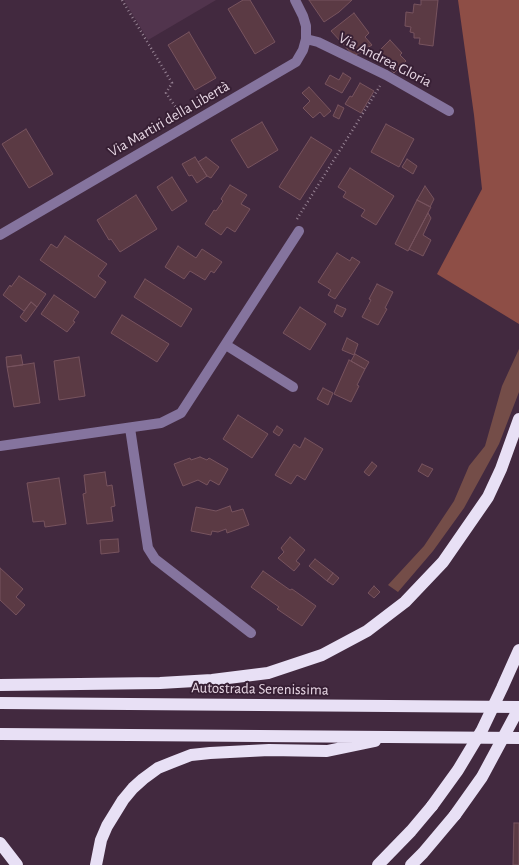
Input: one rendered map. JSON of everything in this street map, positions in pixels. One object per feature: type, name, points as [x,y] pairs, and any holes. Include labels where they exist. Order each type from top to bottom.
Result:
[{"type":"highway","points":[[0,685],[160,683],[212,680],[268,673],[322,655],[367,631],[406,602],[443,562],[488,496],[501,468],[519,419]]},
{"type":"highway","points":[[378,865],[411,831],[432,806],[458,770],[482,730],[519,650]]},
{"type":"highway","name":"Autostrada Serenissima","points":[[0,703],[519,708]]},
{"type":"highway","points":[[411,865],[423,854],[455,815],[482,777],[519,708]]},
{"type":"highway","points":[[0,734],[519,738]]},
{"type":"highway","points":[[96,865],[101,840],[107,826],[123,800],[133,788],[158,768],[191,755],[269,750],[327,751],[402,736]]},
{"type":"highway","points":[[0,843],[18,865]]},
{"type":"street","name":"Via Martiri della Libertà","points":[[0,236],[296,62],[303,50],[306,39],[306,26],[295,0]]},
{"type":"street","name":"Via Andrea Gloria","points":[[306,39],[318,42],[386,76],[449,111]]},
{"type":"street","points":[[0,446],[161,423],[181,413],[226,345],[299,227]]},
{"type":"street","points":[[226,345],[293,387]]},
{"type":"street","points":[[130,428],[148,548],[155,559],[251,633]]},
{"type":"path","points":[[122,0],[172,83],[166,93],[177,110]]},
{"type":"path","points":[[299,227],[296,220],[386,76]]},
{"type":"shaded area","points":[[124,0],[216,0],[148,40]]},
{"type":"shaded area","points":[[458,0],[519,0],[519,324],[437,274],[482,189],[474,115]]},
{"type":"shaded area","points":[[519,349],[519,392],[499,444],[464,508],[433,551],[398,592],[388,585],[424,546],[454,501],[469,466],[485,446],[502,386]]},
{"type":"building","points":[[243,0],[250,0],[275,42],[255,54],[228,9]]},
{"type":"building","points":[[309,0],[352,0],[339,12],[324,22]]},
{"type":"building","points":[[421,0],[438,0],[433,46],[419,44],[420,38],[414,38],[414,33],[410,32],[411,27],[405,26],[406,12],[413,13],[414,4],[421,5]]},
{"type":"building","points":[[354,13],[369,33],[365,37],[372,45],[354,56],[331,31]]},
{"type":"building","points":[[189,32],[216,78],[195,90],[168,45]]},
{"type":"building","points":[[390,40],[402,53],[400,55],[406,61],[394,73],[376,54]]},
{"type":"building","points":[[343,73],[351,78],[342,93],[325,84],[330,75],[339,80]]},
{"type":"building","points":[[360,83],[374,91],[361,113],[345,104],[350,96],[352,97]]},
{"type":"building","points":[[309,87],[331,111],[324,117],[320,112],[313,118],[303,108],[310,101],[302,93]]},
{"type":"building","points":[[338,105],[344,108],[339,119],[333,116]]},
{"type":"building","points":[[262,122],[278,150],[248,168],[231,140]]},
{"type":"building","points":[[386,124],[414,139],[399,167],[371,152]]},
{"type":"building","points":[[26,129],[53,174],[29,188],[2,144]]},
{"type":"building","points":[[311,137],[332,150],[300,200],[279,187]]},
{"type":"building","points":[[195,157],[207,176],[197,183],[192,175],[189,176],[182,164]]},
{"type":"building","points":[[206,157],[219,167],[211,178],[207,176],[198,162]]},
{"type":"building","points":[[407,159],[417,166],[413,174],[402,167]]},
{"type":"building","points":[[350,168],[394,196],[376,225],[361,216],[365,210],[343,197],[346,192],[338,187]]},
{"type":"building","points":[[172,177],[187,201],[172,211],[157,187]]},
{"type":"building","points":[[230,185],[247,195],[241,204],[250,209],[235,232],[227,227],[221,235],[205,224],[214,210],[216,211],[223,201],[221,199]]},
{"type":"building","points":[[425,186],[434,199],[430,207],[417,200]]},
{"type":"building","points":[[136,195],[157,229],[120,252],[111,239],[109,240],[97,220]]},
{"type":"building","points":[[417,200],[431,207],[408,251],[395,244]]},
{"type":"building","points":[[428,213],[431,218],[423,235],[431,240],[423,256],[409,249]]},
{"type":"building","points":[[65,236],[107,264],[98,276],[106,282],[95,298],[40,260],[51,244],[57,248]]},
{"type":"building","points":[[178,246],[196,258],[202,249],[222,262],[214,273],[211,271],[205,280],[190,271],[184,279],[165,267]]},
{"type":"building","points":[[337,253],[350,261],[352,257],[360,262],[335,299],[328,295],[331,290],[318,282]]},
{"type":"building","points":[[19,276],[46,294],[37,307],[31,302],[24,311],[3,295]]},
{"type":"building","points":[[145,279],[192,309],[181,327],[134,297]]},
{"type":"building","points":[[377,284],[393,292],[385,308],[387,309],[378,325],[362,317]]},
{"type":"building","points":[[54,295],[79,312],[73,321],[75,322],[67,332],[41,314]]},
{"type":"building","points":[[31,302],[37,307],[26,322],[20,317]]},
{"type":"building","points":[[337,305],[346,309],[342,317],[334,312]]},
{"type":"building","points":[[300,307],[326,324],[310,350],[283,333]]},
{"type":"building","points":[[122,315],[169,344],[157,362],[111,333]]},
{"type":"building","points":[[347,338],[358,344],[354,355],[342,350]]},
{"type":"building","points":[[355,354],[369,362],[365,369],[351,361]]},
{"type":"building","points":[[21,355],[23,365],[7,367],[6,357]]},
{"type":"building","points":[[79,357],[85,396],[59,400],[54,361]]},
{"type":"building","points":[[349,360],[365,369],[351,402],[334,394]]},
{"type":"building","points":[[34,363],[40,403],[14,407],[7,367]]},
{"type":"building","points":[[323,388],[333,393],[328,405],[317,399]]},
{"type":"building","points":[[238,415],[268,434],[252,458],[223,439]]},
{"type":"building","points":[[277,426],[283,430],[279,436],[273,432]]},
{"type":"building","points":[[305,438],[323,449],[305,480],[297,475],[291,484],[275,475],[294,444],[300,448]]},
{"type":"building","points":[[200,457],[207,460],[209,458],[228,469],[219,485],[210,480],[207,485],[198,480],[183,486],[174,464],[190,458],[191,460]]},
{"type":"building","points":[[372,462],[377,466],[369,476],[364,472]]},
{"type":"building","points":[[422,464],[433,469],[428,477],[418,471]]},
{"type":"building","points":[[105,472],[107,486],[112,485],[115,506],[111,507],[113,521],[87,524],[83,494],[86,493],[84,475]]},
{"type":"building","points":[[59,478],[66,524],[45,527],[44,521],[33,522],[27,483]]},
{"type":"building","points":[[230,506],[232,512],[243,509],[249,525],[227,533],[226,529],[218,532],[212,531],[211,535],[191,531],[196,507],[216,511]]},
{"type":"building","points":[[290,537],[305,550],[296,561],[300,564],[294,571],[278,558],[284,552],[281,548]]},
{"type":"building","points":[[118,539],[119,552],[101,554],[100,540]]},
{"type":"building","points":[[315,559],[333,573],[327,581],[309,566]]},
{"type":"building","points":[[0,568],[23,589],[16,597],[25,605],[16,615],[0,600]]},
{"type":"building","points":[[263,571],[316,606],[302,626],[277,609],[279,607],[251,587]]},
{"type":"building","points":[[333,573],[339,578],[333,585],[327,581]]},
{"type":"building","points":[[374,586],[380,592],[374,598],[368,593]]},
{"type":"building","points":[[514,823],[519,823],[519,865],[513,865]]}]
